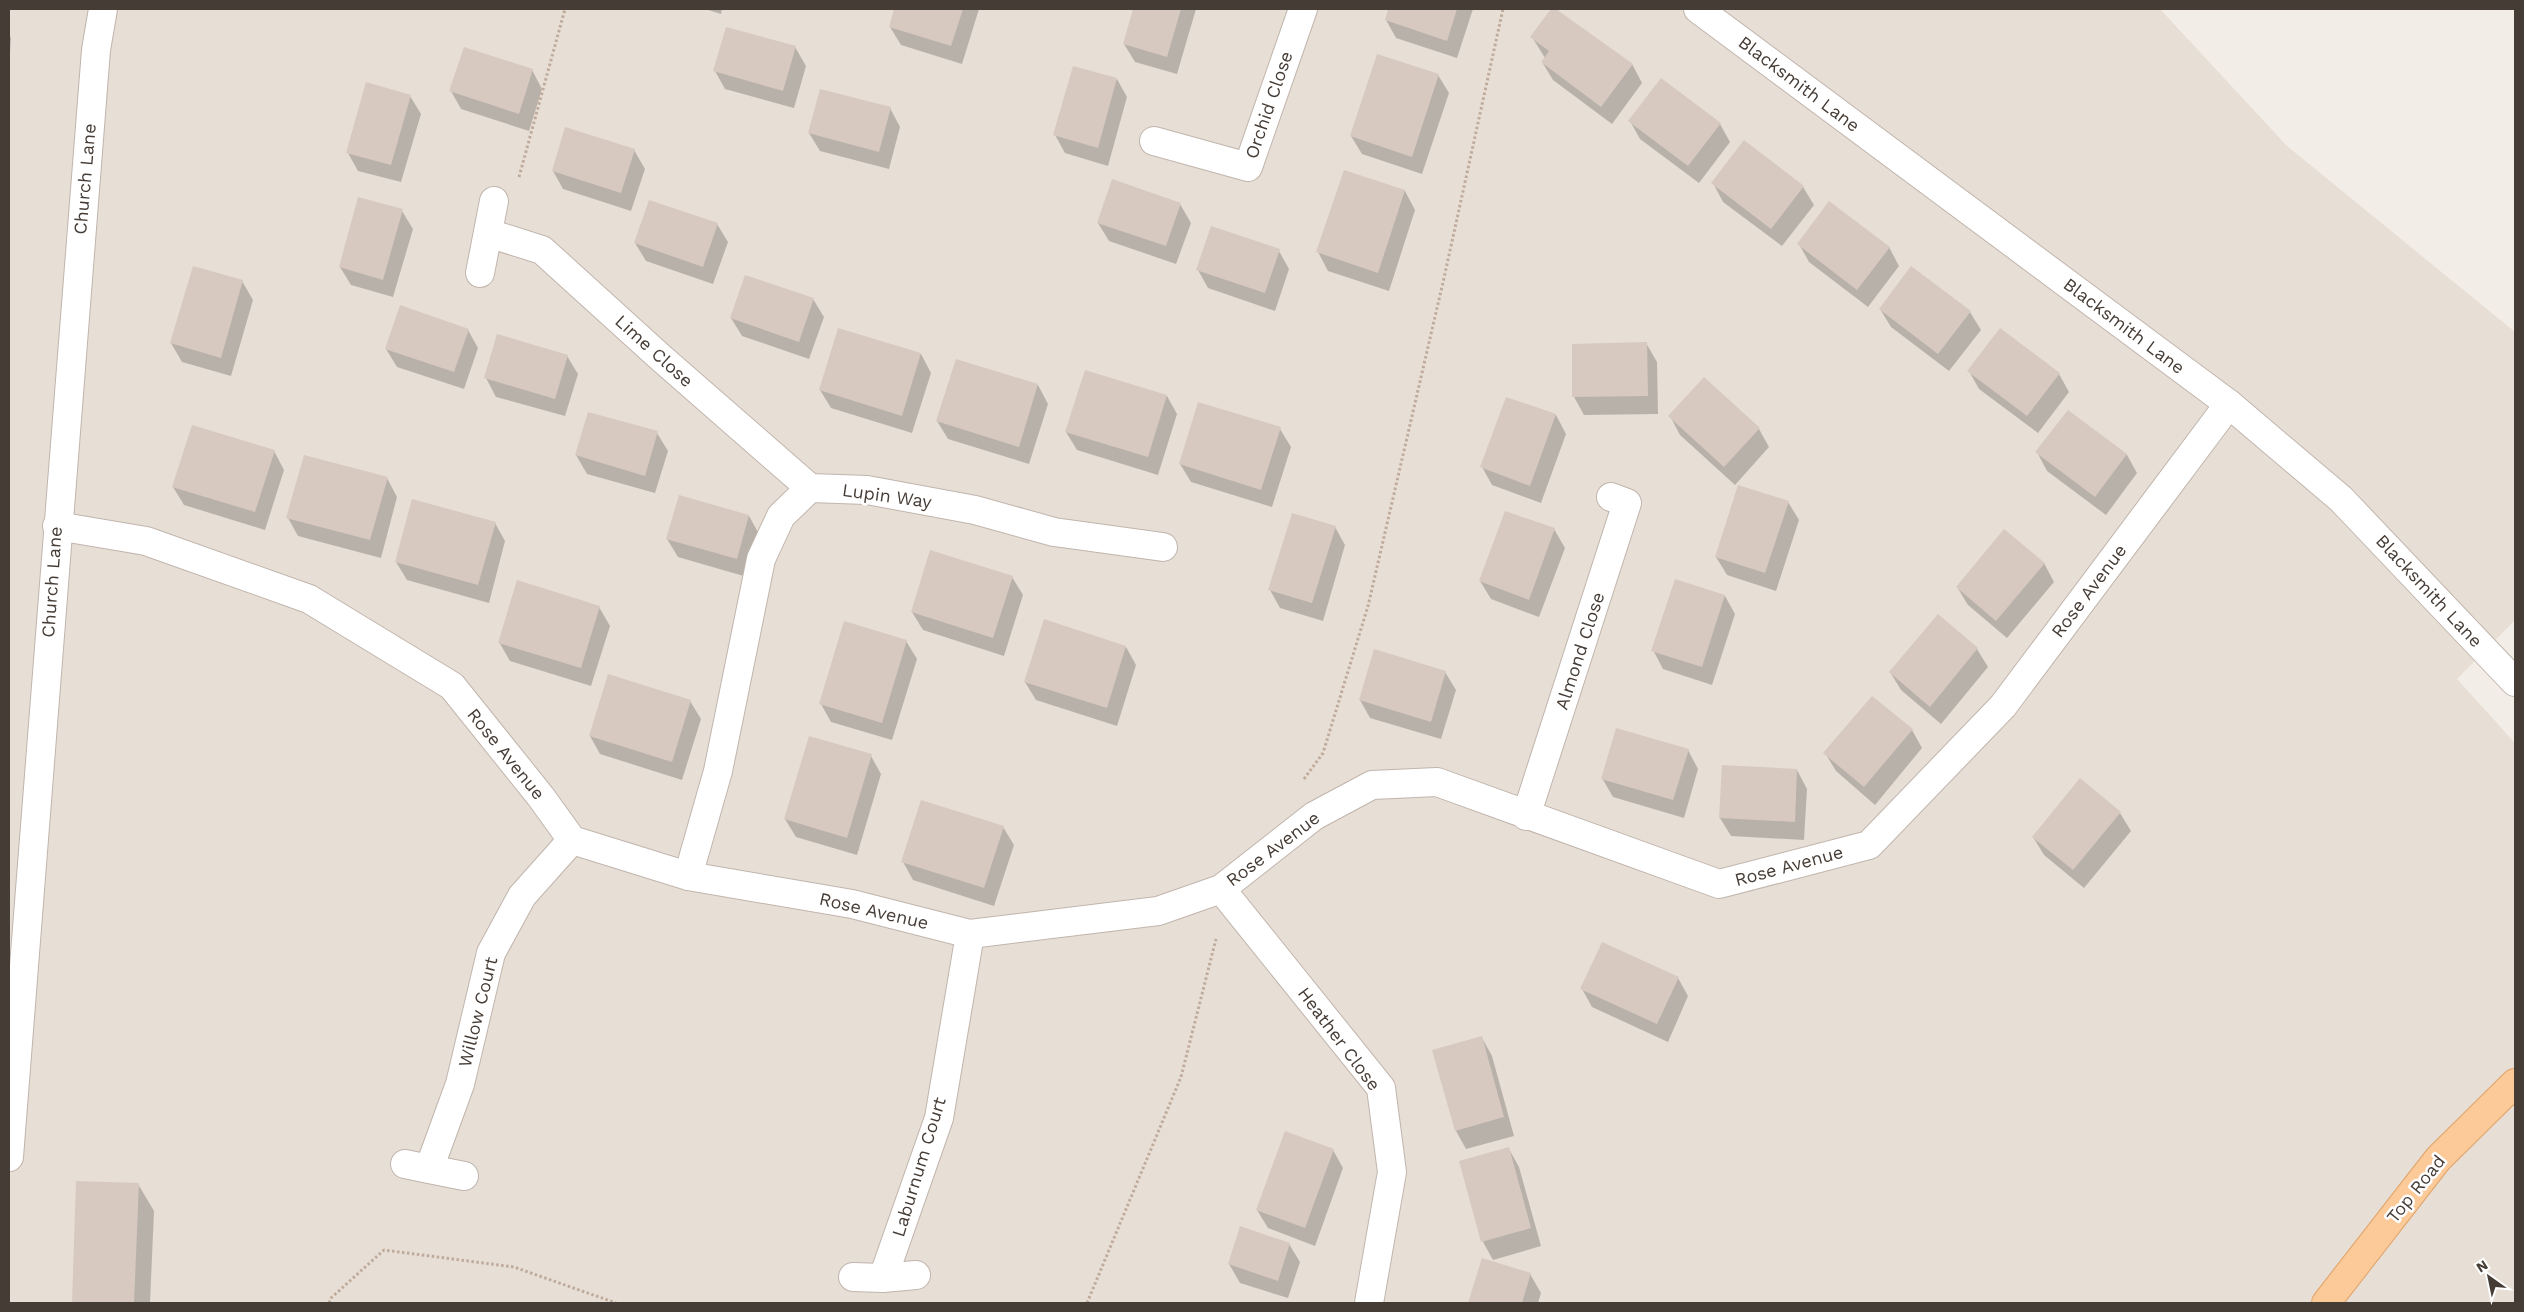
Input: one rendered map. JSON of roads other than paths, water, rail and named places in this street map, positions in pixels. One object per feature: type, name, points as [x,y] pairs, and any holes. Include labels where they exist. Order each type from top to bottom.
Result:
[{"type":"main road","name":"Top Road","points":[[2326,1303],[2438,1159],[2515,1083]]},
{"type":"street","name":"Church Lane","points":[[9,1156],[57,526],[96,50],[103,9]]},
{"type":"street","name":"Orchid Close","points":[[1154,141],[1248,167],[1303,9]]},
{"type":"street","name":"Blacksmith Lane","points":[[1698,9],[2229,404],[2341,499],[2515,682]]},
{"type":"street","points":[[480,273],[494,201]]},
{"type":"street","name":"Lime Close","points":[[488,233],[542,250],[810,488]]},
{"type":"street","name":"Rose Avenue","points":[[57,526],[146,541],[309,599],[452,686],[541,797],[572,840],[688,876],[852,904],[970,934],[1158,911],[1221,889],[1314,816],[1372,785],[1437,782],[1526,816],[1719,884],[1869,845],[2003,706],[2229,404]]},
{"type":"street","points":[[688,876],[718,771],[761,559],[781,516],[810,488]]},
{"type":"street","name":"Lupin Way","points":[[810,488],[867,490],[975,510],[1054,532],[1163,547]]},
{"type":"street","name":"Almond Close","points":[[1526,816],[1628,501]]},
{"type":"street","name":"Willow Court","points":[[464,1176],[417,1166],[460,1084],[491,953],[522,896],[572,840]]},
{"type":"street","name":"Heather Close","points":[[1221,889],[1381,1088],[1392,1172],[1369,1303]]},
{"type":"street","name":"Laburnum Court","points":[[884,1278],[939,1118],[970,934]]},
{"type":"street","points":[[853,1277],[884,1278],[916,1275]]}]
